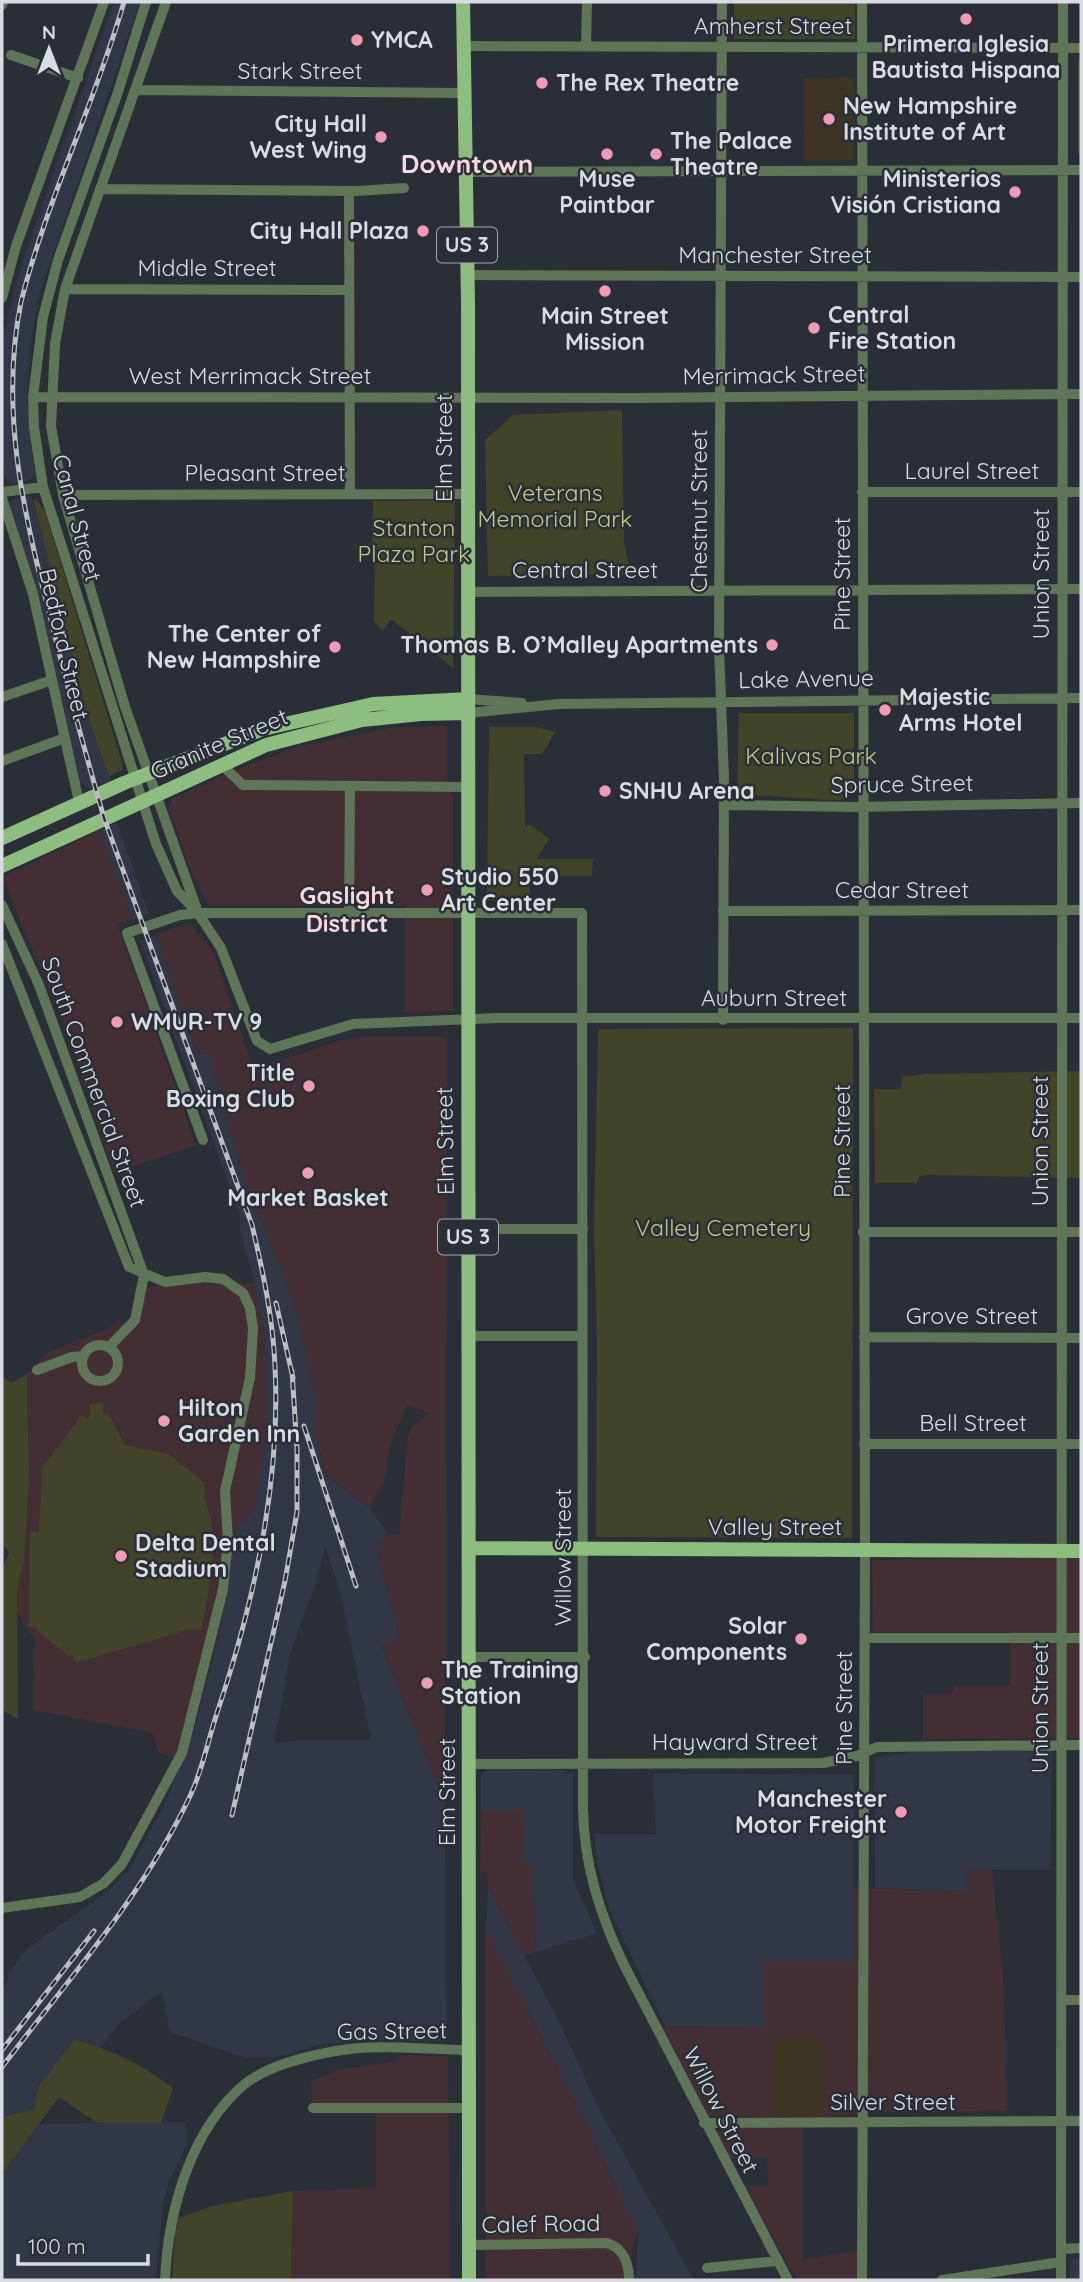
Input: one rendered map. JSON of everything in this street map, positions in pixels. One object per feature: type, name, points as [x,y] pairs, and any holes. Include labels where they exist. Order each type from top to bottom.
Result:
[{"type":"main road","name":"Elm Street","points":[[463,2],[464,172],[468,275],[469,2280]]},
{"type":"main road","name":"Granite Street","points":[[2,838],[79,802],[248,734],[306,717],[373,704],[468,706]]},
{"type":"main road","name":"Granite Street","points":[[2,866],[266,745],[324,727],[468,706]]},
{"type":"main road","name":"Valley Street","points":[[469,1548],[1081,1550]]},
{"type":"street","points":[[2,298],[5,266],[78,78],[104,2]]},
{"type":"street","name":"Canal Street","points":[[146,2],[117,98],[53,277],[40,336],[33,397],[43,487],[133,780],[173,883],[222,948],[253,1032],[265,1048]]},
{"type":"street","name":"Canal Street","points":[[166,2],[65,289],[57,333],[51,397],[53,445],[63,495],[148,774],[198,913]]},
{"type":"street","points":[[586,46],[587,2]]},
{"type":"street","name":"Chestnut Street","points":[[722,2],[720,590],[724,805],[723,1020]]},
{"type":"street","name":"Pine Street","points":[[862,2],[865,1550],[862,2280]]},
{"type":"street","name":"Union Street","points":[[1061,2280],[1060,1018],[1063,2]]},
{"type":"street","name":"Amherst Street","points":[[464,46],[1081,48]]},
{"type":"street","points":[[11,55],[78,78]]},
{"type":"street","name":"Stark Street","points":[[136,90],[464,93]]},
{"type":"street","points":[[464,172],[1081,170]]},
{"type":"street","points":[[101,189],[349,191],[404,188]]},
{"type":"street","points":[[349,191],[350,494]]},
{"type":"street","name":"Manchester Street","points":[[468,275],[1081,277]]},
{"type":"street","name":"Middle Street","points":[[65,289],[349,290]]},
{"type":"street","name":"Merrimack Street","points":[[467,397],[1081,394]]},
{"type":"street","name":"West Merrimack Street","points":[[33,397],[467,397]]},
{"type":"street","points":[[2,492],[43,487]]},
{"type":"street","name":"Laurel Street","points":[[862,492],[1081,492]]},
{"type":"street","name":"Pleasant Street","points":[[63,495],[467,494]]},
{"type":"street","name":"Bedford Street","points":[[2,498],[33,594],[79,802]]},
{"type":"street","name":"Central Street","points":[[467,592],[1081,589]]},
{"type":"street","points":[[2,697],[52,680]]},
{"type":"street","name":"Lake Avenue","points":[[468,706],[1081,698]]},
{"type":"street","points":[[2,761],[65,738]]},
{"type":"street","points":[[223,765],[243,785],[468,787]]},
{"type":"street","points":[[349,912],[350,787]]},
{"type":"street","name":"Spruce Street","points":[[724,805],[1081,803]]},
{"type":"street","name":"South Commercial Street","points":[[2,905],[39,985],[144,1275]]},
{"type":"street","name":"Cedar Street","points":[[723,911],[1081,910]]},
{"type":"street","points":[[203,1140],[127,933],[180,915],[198,913],[467,912]]},
{"type":"street","name":"Willow Street","points":[[467,912],[582,913],[585,1846],[600,1911],[624,1965],[788,2280]]},
{"type":"street","name":"South Commercial Street","points":[[2,944],[119,1246],[129,1267],[144,1275]]},
{"type":"street","name":"Auburn Street","points":[[265,1048],[286,1046],[354,1024],[467,1021],[497,1017],[723,1020],[1081,1018]]},
{"type":"street","points":[[468,1229],[583,1229]]},
{"type":"street","points":[[863,1232],[1081,1232]]},
{"type":"street","points":[[2,1908],[68,1901],[104,1882],[122,1864],[182,1753],[223,1589],[228,1541],[225,1491],[250,1378],[253,1328],[247,1300],[229,1282],[211,1277],[165,1282],[144,1275],[135,1320],[109,1347]]},
{"type":"street","points":[[469,1336],[582,1336]]},
{"type":"street","name":"Grove Street","points":[[864,1337],[1081,1338]]},
{"type":"street","points":[[37,1370],[72,1357],[84,1356],[95,1346],[109,1347]]},
{"type":"street","points":[[84,1356],[83,1367],[88,1376],[98,1381],[108,1379],[116,1372],[118,1361],[109,1347]]},
{"type":"street","name":"Bell Street","points":[[864,1444],[1081,1444]]},
{"type":"street","points":[[865,1638],[1081,1639]]},
{"type":"street","points":[[470,1657],[585,1657]]},
{"type":"street","name":"Hayward Street","points":[[470,1763],[823,1763],[865,1752],[877,1746],[1081,1745]]},
{"type":"street","points":[[1061,2000],[1081,2000]]},
{"type":"street","name":"Gas Street","points":[[165,2280],[170,2222],[189,2169],[215,2119],[248,2082],[278,2067],[339,2050],[470,2050]]},
{"type":"street","points":[[313,2108],[470,2108]]},
{"type":"street","name":"Silver Street","points":[[704,2123],[1081,2121]]},
{"type":"street","name":"Calef Road","points":[[469,2245],[607,2243],[624,2256],[629,2280]]},
{"type":"street","points":[[1061,2249],[1081,2248]]},
{"type":"street","points":[[707,2268],[777,2261]]},
{"type":"street","points":[[942,2280],[1061,2262]]},
{"type":"shaded area","points":[[114,2],[140,2],[39,295],[30,347],[27,403],[35,474],[29,481],[10,483],[4,477],[2,446],[2,349],[6,322],[23,259]]},
{"type":"shaded area","name":"New Hampshire Institute of Art","points":[[854,77],[854,160],[804,161],[803,78]]},
{"type":"shaded area","points":[[31,496],[54,572],[89,720],[111,781],[89,789],[78,781],[33,578],[9,505],[11,500]]},
{"type":"shaded area","points":[[392,728],[447,728],[447,781],[453,799],[453,1011],[405,1012],[405,905],[208,905],[189,866],[169,808],[172,798],[297,747]]},
{"type":"shaded area","points":[[117,823],[149,914],[133,919],[100,830]]},
{"type":"shaded area","points":[[100,830],[133,919],[117,924],[196,1145],[114,1173],[65,1028],[4,881],[5,876]]},
{"type":"shaded area","points":[[186,924],[191,925],[213,951],[254,1070],[337,1041],[365,1037],[447,1037],[445,1804],[381,1644],[400,1638],[377,1553],[379,1543],[388,1534],[399,1534],[408,1435],[411,1428],[430,1413],[408,1405],[391,1441],[384,1482],[369,1508],[325,1473],[314,1426],[315,1393],[293,1300],[244,1179],[208,1053],[200,1054],[193,1044],[156,935]]},
{"type":"shaded area","points":[[156,935],[193,1044],[200,1054],[208,1053],[244,1179],[293,1300],[315,1393],[314,1426],[324,1473],[369,1508],[388,1534],[379,1543],[377,1554],[400,1639],[381,1645],[445,1804],[447,2041],[357,2041],[322,2044],[278,2057],[243,2057],[170,2032],[162,1991],[120,2023],[52,2106],[2,2117],[2,1990],[8,1974],[27,1949],[110,1890],[131,1867],[166,1802],[196,1722],[218,1637],[228,1587],[232,1535],[255,1509],[266,1435],[266,1340],[253,1276],[240,1231],[240,1215],[140,941]],"holes":[[[325,1546],[339,1587],[371,1739],[377,1740],[304,1740],[274,1743],[291,1651],[316,1582]]]},
{"type":"shaded area","points":[[211,1282],[255,1283],[266,1340],[266,1435],[255,1509],[232,1535],[228,1587],[218,1637],[183,1761],[158,1752],[153,1733],[33,1710],[35,1638],[25,1627],[17,1610],[17,1591],[24,1561],[29,1481],[27,1374],[47,1353],[109,1328],[119,1321],[126,1325],[132,1317],[135,1288]]},
{"type":"shaded area","points":[[1081,1558],[1081,1738],[923,1739],[923,1694],[953,1694],[953,1686],[1010,1686],[1010,1632],[873,1632],[872,1560]]},
{"type":"shaded area","points":[[928,1750],[1052,1751],[1050,1870],[967,1870],[967,1891],[875,1888],[874,1758]]},
{"type":"shaded area","points":[[487,1769],[566,1770],[566,1773],[573,1773],[573,1880],[597,1933],[536,1952],[533,1865],[522,1859],[523,1810],[481,1810],[481,1774]]},
{"type":"shaded area","points":[[653,1774],[854,1774],[854,1961],[763,1961],[763,2027],[666,2027],[609,1909],[597,1862],[594,1834],[656,1834]]},
{"type":"shaded area","points":[[481,1810],[523,1810],[533,1865],[536,1952],[524,1955],[488,1888],[487,1872],[480,1872]]},
{"type":"shaded area","points":[[966,1870],[992,1870],[1004,1989],[1007,2111],[873,2112],[824,2117],[824,2038],[773,2039],[773,2117],[709,2116],[663,2028],[762,2027],[763,1961],[853,1961],[854,1888],[966,1891]]},
{"type":"shaded area","points":[[488,1888],[559,2021],[599,2109],[694,2280],[636,2280],[638,2231],[486,1928]]},
{"type":"shaded area","points":[[486,1928],[638,2231],[623,2280],[486,2280]]},
{"type":"shaded area","points":[[773,2038],[824,2038],[824,2117],[773,2117]]},
{"type":"shaded area","points":[[399,2055],[448,2056],[450,2280],[291,2280],[293,2191],[376,2188],[376,2113],[313,2112],[311,2081],[337,2070],[398,2061]]},
{"type":"shaded area","points":[[186,2122],[186,2146],[168,2183],[162,2211],[156,2280],[2,2280],[2,2174],[38,2124]]},
{"type":"shaded area","points":[[719,2128],[803,2128],[803,2259],[858,2251],[858,2280],[797,2280],[744,2186],[768,2186],[767,2158],[730,2158],[717,2133]]},
{"type":"shaded area","points":[[1071,2258],[1081,2258],[1081,2280],[1069,2280]]},
{"type":"green space","points":[[734,2],[855,2],[855,39],[734,39]]},
{"type":"green space","points":[[1078,59],[1081,59],[1081,155],[1078,154]]},
{"type":"green space","name":"Veterans Memorial Park","points":[[622,410],[624,544],[631,574],[488,576],[485,440],[513,415]]},
{"type":"green space","points":[[33,499],[37,500],[45,511],[123,766],[123,770],[109,776],[89,720]]},
{"type":"green space","name":"Stanton Plaza Park","points":[[455,500],[453,668],[391,619],[383,631],[374,621],[375,563],[372,559],[373,501]]},
{"type":"green space","name":"Kalivas Park","points":[[739,713],[854,713],[854,792],[841,800],[737,794]]},
{"type":"green space","points":[[489,727],[536,727],[556,732],[545,750],[538,754],[524,754],[525,827],[530,824],[549,839],[537,859],[593,859],[592,876],[530,876],[529,900],[487,901]]},
{"type":"green space","name":"Valley Cemetery","points":[[853,1028],[852,1538],[596,1537],[597,1338],[594,1231],[598,1029]]},
{"type":"green space","points":[[1081,1071],[1081,1178],[928,1175],[920,1176],[917,1183],[875,1183],[874,1089],[901,1089],[902,1077],[925,1074]]},
{"type":"green space","points":[[27,1374],[29,1481],[24,1561],[17,1591],[18,1719],[2,1710],[2,1570],[9,1552],[2,1544],[2,1375],[11,1383]]},
{"type":"green space","name":"Delta Dental Stadium","points":[[103,1403],[103,1415],[108,1413],[125,1445],[168,1454],[205,1483],[204,1494],[212,1526],[212,1566],[201,1631],[191,1629],[75,1663],[73,1655],[69,1656],[37,1631],[37,1627],[29,1626],[30,1532],[39,1532],[42,1468],[82,1415],[87,1419],[90,1416],[90,1404]]},
{"type":"green space","points":[[74,2040],[126,2059],[173,2088],[161,2123],[97,2123],[59,2097],[2,2174],[2,2117],[34,2109],[39,2086]]},
{"type":"green space","points":[[293,2191],[291,2280],[172,2280],[176,2219],[212,2206]]},
{"type":"railway","points":[[2,2067],[128,1901],[172,1831],[191,1794],[243,1629],[262,1542],[274,1454],[274,1348],[267,1295],[252,1225],[104,818],[30,533],[22,495],[13,418],[15,341],[21,302],[44,226],[124,2]]},
{"type":"railway","points":[[276,1303],[293,1378]]},
{"type":"railway","points":[[232,1815],[285,1581],[297,1512],[297,1449],[292,1371]]},
{"type":"railway","points":[[304,1426],[356,1586]]},
{"type":"railway","points":[[2,2050],[94,1931]]},
{"type":"place","name":"Primera Iglesia Bautista Hispana","points":[[966,19]]},
{"type":"place","name":"YMCA","points":[[357,40]]},
{"type":"place","name":"The Rex Theatre","points":[[542,83]]},
{"type":"place","name":"New Hampshire Institute of Art","points":[[829,119]]},
{"type":"place","name":"City Hall West Wing","points":[[381,137]]},
{"type":"place","name":"Muse Paintbar","points":[[607,154]]},
{"type":"place","name":"The Palace Theatre","points":[[656,154]]},
{"type":"place","name":"Ministerios Visión Cristiana","points":[[1015,192]]},
{"type":"place","name":"City Hall Plaza","points":[[423,231]]},
{"type":"place","name":"Main Street Mission","points":[[605,291]]},
{"type":"place","name":"Central Fire Station","points":[[814,328]]},
{"type":"place","name":"Thomas B. O’Malley Apartments","points":[[772,645]]},
{"type":"place","name":"The Center of New Hampshire","points":[[335,647]]},
{"type":"place","name":"Majestic Arms Hotel","points":[[885,710]]},
{"type":"place","name":"SNHU Arena","points":[[605,791]]},
{"type":"place","name":"Studio 550 Art Center","points":[[427,890]]},
{"type":"place","name":"WMUR-TV 9","points":[[117,1022]]},
{"type":"place","name":"Title Boxing Club","points":[[309,1086]]},
{"type":"place","name":"Market Basket","points":[[308,1173]]},
{"type":"place","name":"Hilton Garden Inn","points":[[164,1421]]},
{"type":"place","name":"Delta Dental Stadium","points":[[121,1556]]},
{"type":"place","name":"Solar Components","points":[[801,1639]]},
{"type":"place","name":"The Training Station","points":[[427,1683]]},
{"type":"place","name":"Manchester Motor Freight","points":[[901,1812]]},
{"type":"district","name":"Downtown","points":[[467,164]]},
{"type":"district","name":"Gaslight District","points":[[347,910]]}]
